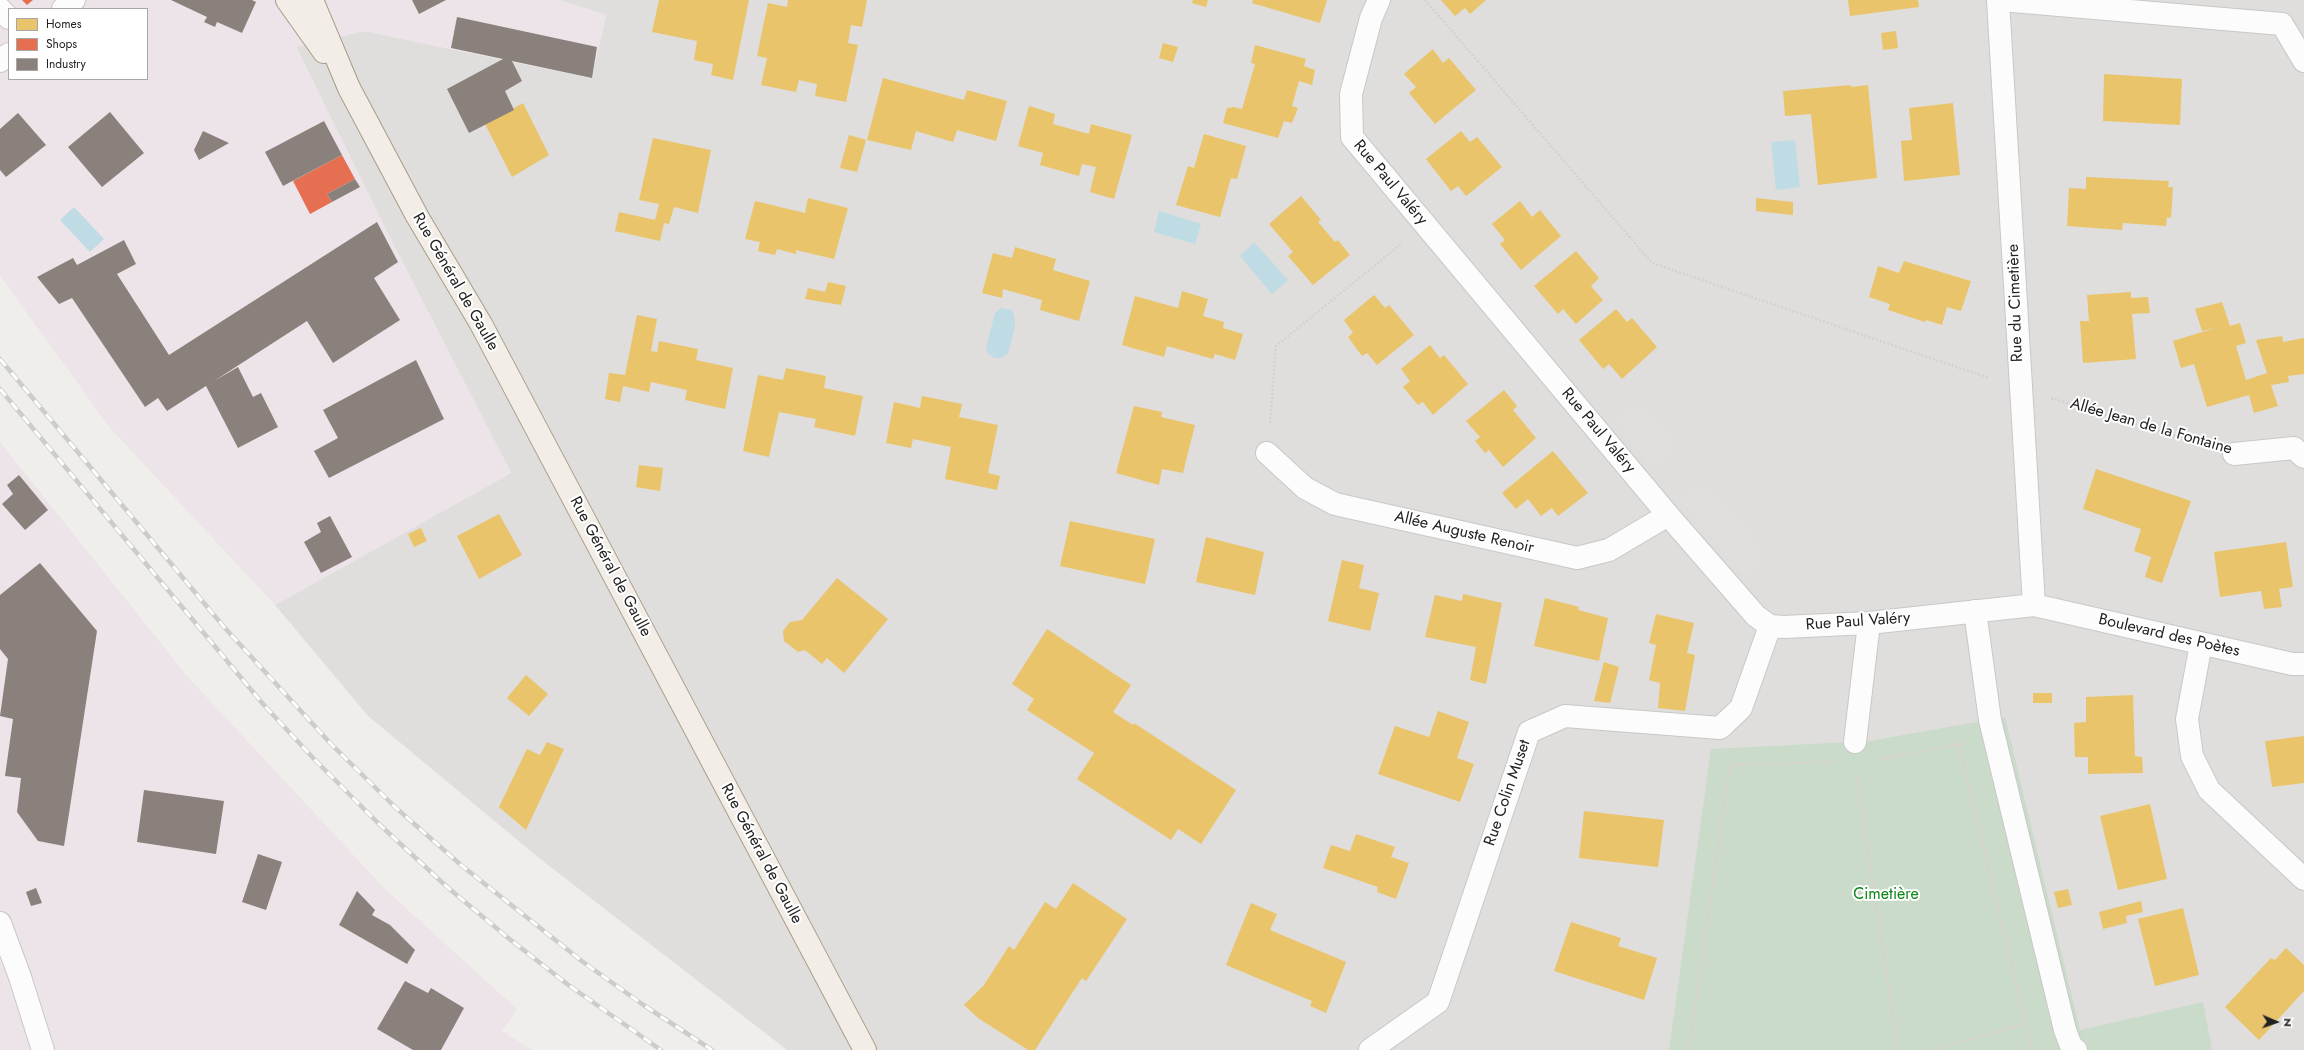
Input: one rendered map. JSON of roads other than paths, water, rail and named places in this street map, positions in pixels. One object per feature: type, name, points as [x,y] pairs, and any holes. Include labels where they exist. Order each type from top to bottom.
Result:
[{"type":"main road","name":"Rue Général de Gaulle","points":[[287,0],[349,88]]},
{"type":"main road","name":"Rue Général de Gaulle","points":[[312,0],[349,88],[417,216],[481,324],[865,1050]]},
{"type":"street","points":[[64,8],[74,0]]},
{"type":"street","name":"Rue Paul Valéry","points":[[1379,0],[1371,18],[1352,94],[1352,137],[1668,515],[1756,616],[1770,626],[1784,628],[1869,623],[2034,605]]},
{"type":"street","points":[[2000,0],[2282,24],[2304,60]]},
{"type":"street","name":"Rue du Cimetière","points":[[2000,0],[2020,388],[2034,605]]},
{"type":"street","points":[[0,9],[8,17]]},
{"type":"street","points":[[0,61],[8,55]]},
{"type":"street","name":"Allée Jean de la Fontaine","points":[[2234,454],[2294,448],[2304,457]]},
{"type":"street","name":"Allée Auguste Renoir","points":[[1267,452],[1306,488],[1335,504],[1577,558],[1609,550],[1668,515]]},
{"type":"street","name":"Boulevard des Poètes","points":[[2034,605],[2292,664],[2304,664]]},
{"type":"street","points":[[1975,611],[1990,720],[2065,1030],[2071,1046],[2076,1050]]},
{"type":"street","points":[[1855,742],[1869,623]]},
{"type":"street","name":"Rue Colin Muset","points":[[1370,1050],[1438,1002],[1529,732],[1565,716],[1720,728],[1741,708],[1770,626]]},
{"type":"street","points":[[2201,644],[2188,719],[2192,756],[2210,790],[2304,879]]},
{"type":"street","points":[[0,923],[20,977],[44,1050]]},
{"type":"water","points":[[1795,140],[1800,187],[1776,190],[1771,142]]},
{"type":"water","points":[[74,207],[104,239],[90,252],[60,220]]},
{"type":"water","points":[[1159,211],[1201,224],[1195,244],[1154,232]]},
{"type":"water","points":[[1254,242],[1288,280],[1272,294],[1240,256]]},
{"type":"water","points":[[1001,308],[1011,310],[1014,315],[1015,327],[1008,353],[1002,358],[995,358],[988,354],[986,347],[995,313]]},
{"type":"railway","points":[[0,359],[224,627],[332,745],[395,807],[461,865],[583,962],[642,1004],[712,1050]]},
{"type":"railway","points":[[0,389],[263,704],[315,760],[379,824],[446,886],[507,937],[567,984],[661,1050]]},
{"type":"park label","name":"Cimetière","points":[[1886,895]]}]
